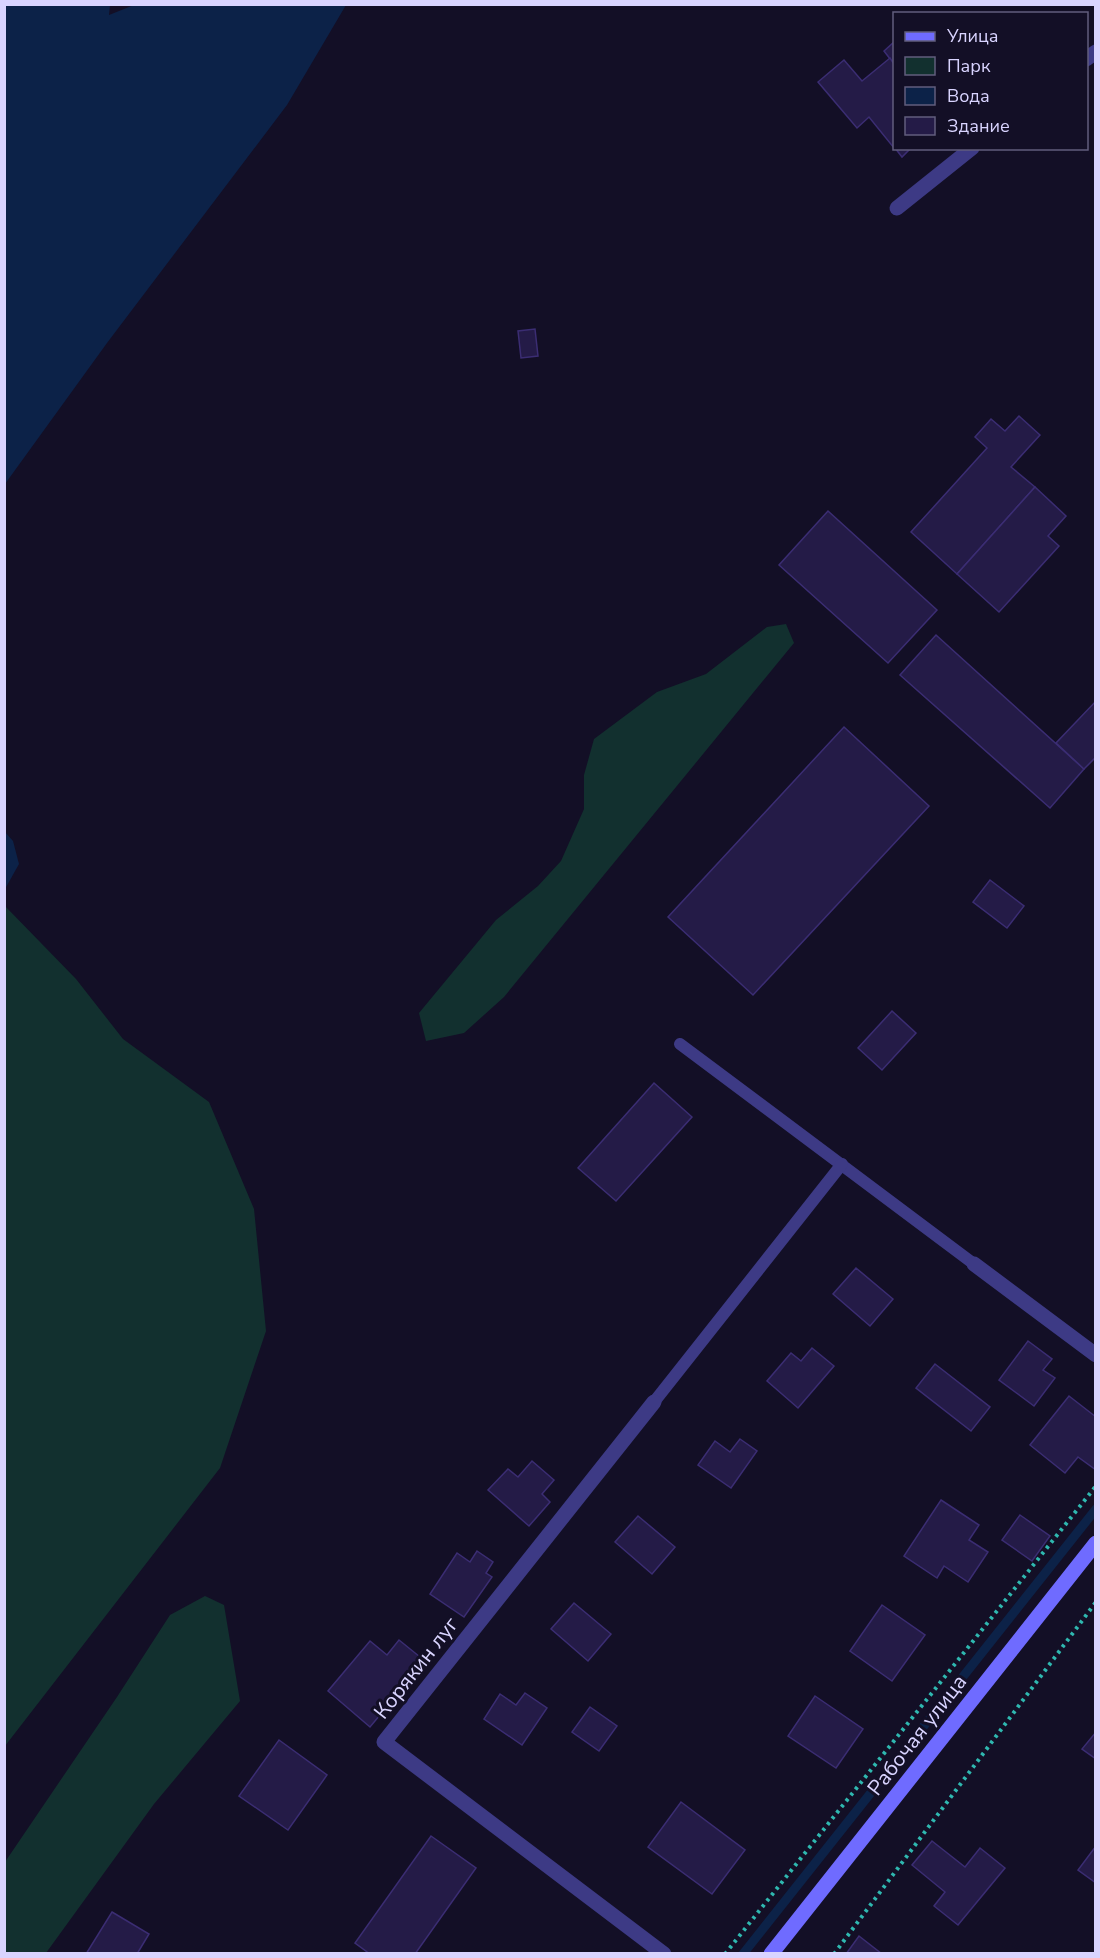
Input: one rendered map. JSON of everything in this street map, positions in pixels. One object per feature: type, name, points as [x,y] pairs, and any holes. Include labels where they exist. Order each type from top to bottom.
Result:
[{"type":"main road","name":"Рабочая улица","points":[[771,1953],[1095,1544]]},
{"type":"street","points":[[897,208],[970,150]]},
{"type":"street","points":[[974,1264],[1095,1355]]},
{"type":"street","name":"Корякин луг","points":[[654,1402],[384,1742],[664,1953]]},
{"type":"lane","points":[[680,1044],[974,1264]]},
{"type":"lane","points":[[654,1402],[842,1164]]},
{"type":"path","points":[[725,1953],[1095,1486]]},
{"type":"path","points":[[834,1953],[1095,1602]]},
{"type":"green space","points":[[786,624],[794,643],[504,997],[464,1033],[426,1041],[419,1013],[496,920],[538,886],[561,861],[584,809],[584,775],[594,739],[657,692],[706,674],[767,627]]},
{"type":"green space","points":[[5,906],[76,979],[123,1039],[209,1102],[254,1209],[266,1331],[220,1468],[5,1746]]},
{"type":"green space","points":[[205,1596],[224,1605],[240,1701],[154,1804],[46,1953],[5,1953],[5,1862],[170,1615]]},
{"type":"water","points":[[5,5],[110,5],[109,15],[134,5],[346,5],[287,105],[107,343],[5,484]]},
{"type":"water","points":[[5,832],[13,841],[19,864],[5,889]]},
{"type":"building","points":[[893,43],[893,63],[884,51]]},
{"type":"building","points":[[890,58],[893,62],[893,147],[869,117],[857,128],[818,82],[844,60],[862,81]]},
{"type":"building","points":[[897,150],[909,150],[902,157]]},
{"type":"building","points":[[535,329],[538,356],[521,358],[518,331]]},
{"type":"building","points":[[1019,416],[1040,435],[1011,467],[1035,487],[957,574],[911,532],[987,448],[975,437],[991,419],[1005,431]]},
{"type":"building","points":[[1035,487],[1066,516],[1048,536],[1059,546],[999,612],[957,574]]},
{"type":"building","points":[[828,511],[937,610],[888,663],[779,565]]},
{"type":"building","points":[[936,635],[1084,769],[1050,808],[900,675]]},
{"type":"building","points":[[1096,701],[1096,757],[1084,769],[1056,743]]},
{"type":"building","points":[[844,727],[929,806],[753,995],[668,917]]},
{"type":"building","points":[[990,880],[1024,906],[1007,928],[973,902]]},
{"type":"building","points":[[892,1011],[916,1033],[882,1070],[858,1048]]},
{"type":"building","points":[[654,1083],[692,1117],[616,1201],[578,1168]]},
{"type":"building","points":[[856,1268],[893,1299],[870,1326],[833,1294]]},
{"type":"building","points":[[1028,1341],[1052,1359],[1043,1370],[1055,1378],[1034,1406],[999,1380]]},
{"type":"building","points":[[812,1348],[834,1366],[798,1408],[767,1381],[791,1353],[801,1361]]},
{"type":"building","points":[[935,1364],[990,1407],[971,1431],[916,1388]]},
{"type":"building","points":[[1069,1396],[1096,1417],[1096,1470],[1078,1457],[1065,1473],[1030,1445]]},
{"type":"building","points":[[740,1439],[757,1451],[731,1488],[698,1465],[715,1441],[730,1452]]},
{"type":"building","points":[[532,1461],[554,1480],[542,1494],[550,1502],[529,1526],[488,1490],[508,1469],[518,1477]]},
{"type":"building","points":[[941,1500],[979,1525],[969,1540],[988,1552],[968,1582],[944,1566],[937,1578],[904,1556]]},
{"type":"building","points":[[1020,1515],[1050,1536],[1032,1561],[1002,1540]]},
{"type":"building","points":[[638,1516],[675,1547],[652,1574],[615,1542]]},
{"type":"building","points":[[477,1551],[493,1562],[486,1573],[492,1577],[464,1617],[430,1594],[457,1553],[470,1562]]},
{"type":"building","points":[[574,1603],[611,1634],[588,1661],[551,1629]]},
{"type":"building","points":[[882,1605],[925,1635],[892,1681],[850,1651]]},
{"type":"building","points":[[399,1640],[425,1661],[370,1727],[328,1691],[370,1641],[387,1655]]},
{"type":"building","points":[[525,1693],[547,1708],[522,1745],[484,1719],[500,1694],[516,1705]]},
{"type":"building","points":[[815,1696],[863,1729],[836,1768],[788,1736]]},
{"type":"building","points":[[590,1707],[617,1726],[599,1751],[572,1732]]},
{"type":"building","points":[[1096,1732],[1096,1759],[1082,1749]]},
{"type":"building","points":[[279,1740],[327,1775],[288,1830],[239,1796]]},
{"type":"building","points":[[681,1802],[745,1850],[712,1894],[648,1847]]},
{"type":"building","points":[[431,1836],[476,1868],[415,1954],[370,1954],[355,1943]]},
{"type":"building","points":[[932,1841],[965,1867],[980,1848],[1005,1868],[958,1925],[934,1906],[945,1892],[912,1865]]},
{"type":"building","points":[[1096,1846],[1096,1883],[1078,1870]]},
{"type":"building","points":[[112,1912],[149,1934],[137,1954],[86,1954]]},
{"type":"building","points":[[859,1936],[882,1954],[846,1954]]},
{"type":"waterway","points":[[743,1954],[1096,1509]]}]
